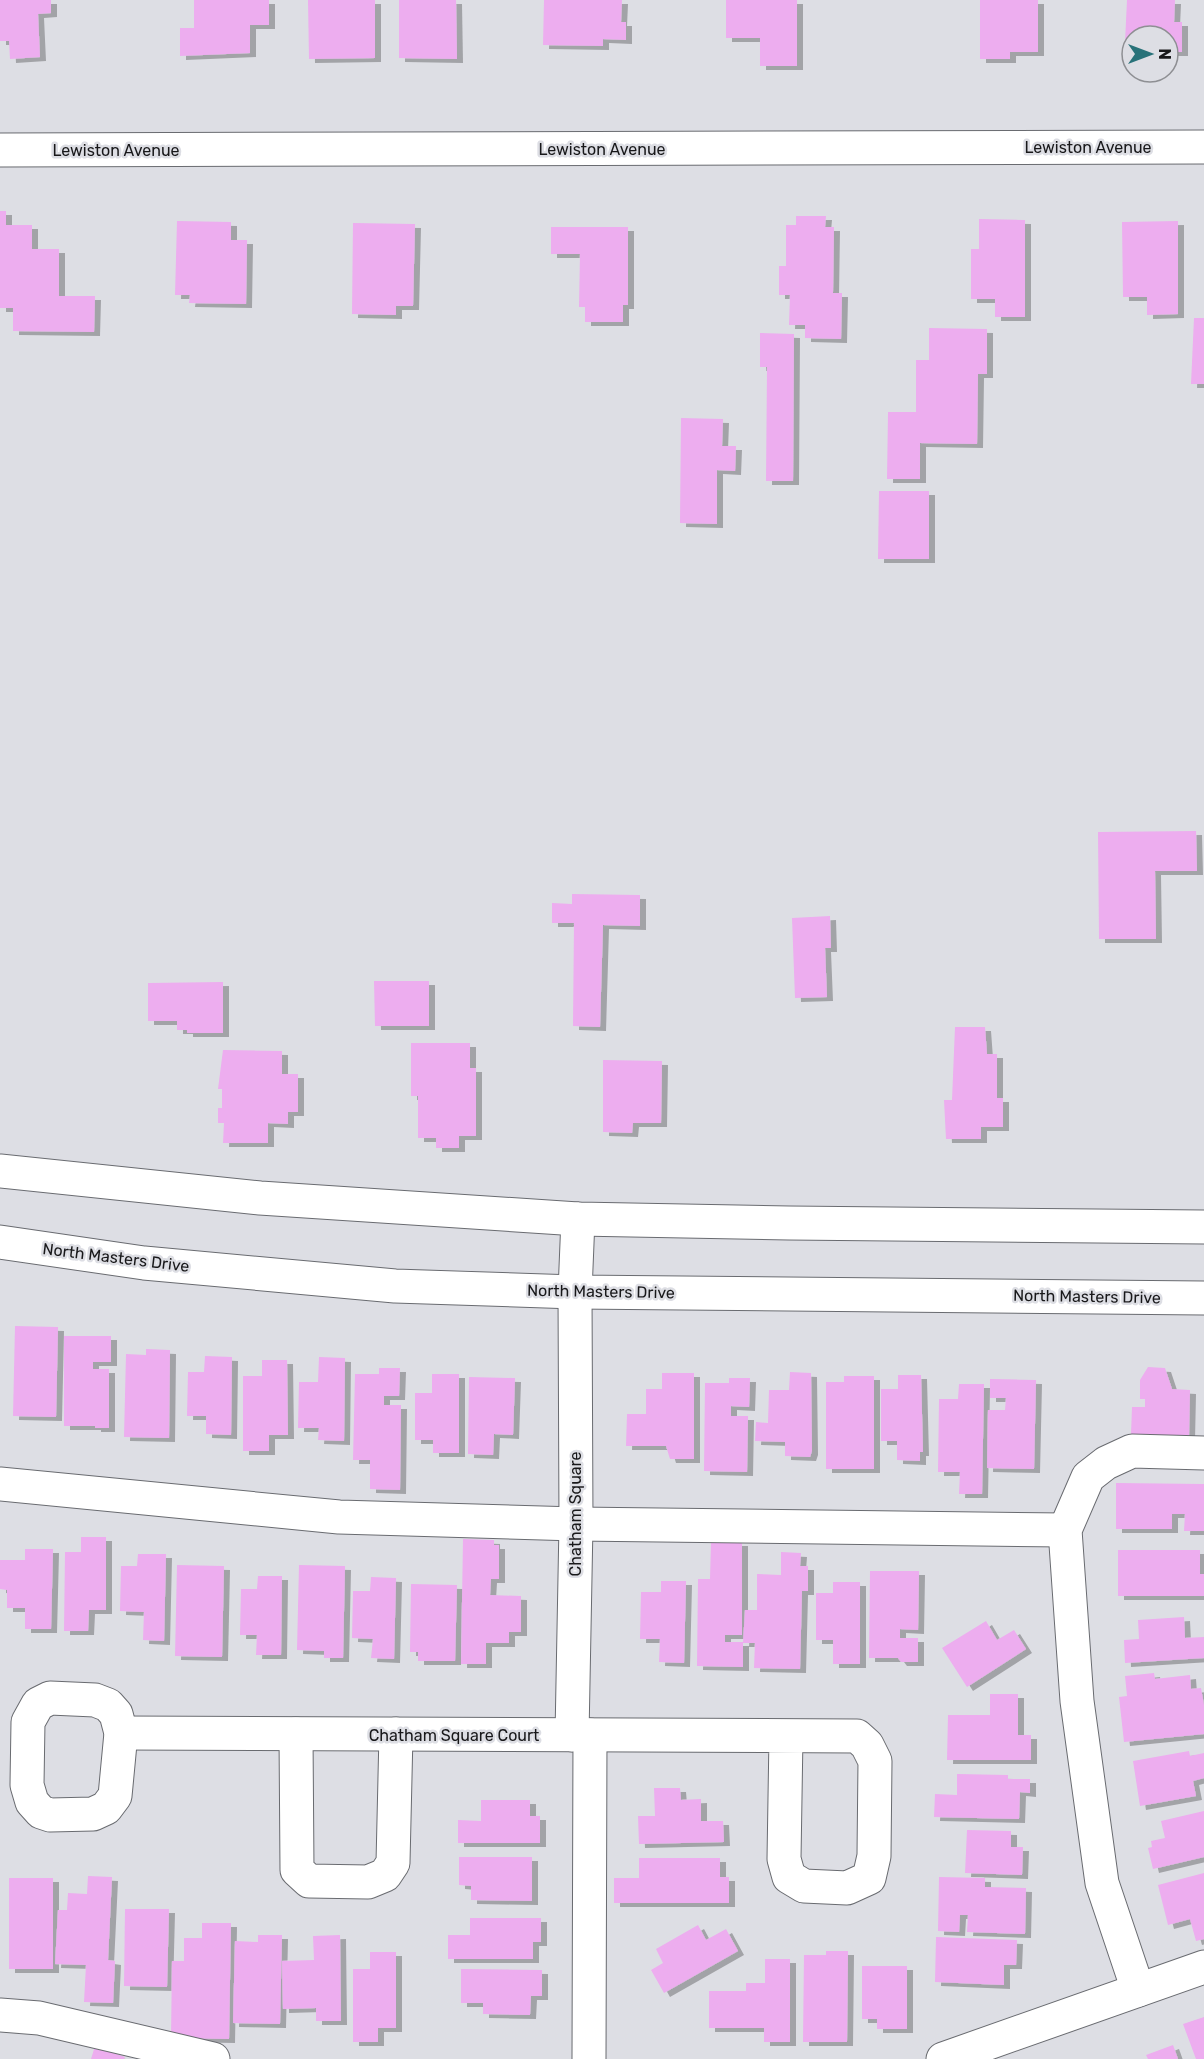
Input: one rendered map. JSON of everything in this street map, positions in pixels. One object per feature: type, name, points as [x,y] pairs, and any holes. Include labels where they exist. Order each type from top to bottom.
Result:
[{"type":"street","name":"Lewiston Avenue","points":[[0,150],[1204,147]]},
{"type":"street","points":[[0,1171],[260,1198],[578,1219],[1204,1227]]},
{"type":"street","points":[[575,1292],[578,1219]]},
{"type":"street","name":"North Masters Drive","points":[[0,1242],[144,1263],[395,1286],[575,1292],[1204,1298]]},
{"type":"street","name":"Chatham Square","points":[[575,1292],[576,1524],[589,2059]]},
{"type":"street","points":[[1138,1990],[1102,1883],[1077,1701],[1065,1530],[1088,1477],[1106,1463],[1132,1451],[1204,1453]]},
{"type":"street","points":[[0,1484],[339,1517],[576,1524],[1065,1530]]},
{"type":"street","name":"Chatham Square Court","points":[[121,1734],[857,1736],[867,1745],[875,1761],[874,1856],[869,1878],[847,1888],[804,1886],[789,1876],[784,1859],[786,1736]]},
{"type":"street","points":[[296,1734],[297,1870],[309,1881],[368,1882],[385,1875],[393,1863],[396,1734]]},
{"type":"street","points":[[943,2059],[1204,1967]]},
{"type":"street","points":[[0,2015],[39,2018],[213,2059]]},
{"type":"building","points":[[0,0],[51,0],[51,13],[38,14],[40,57],[10,59],[9,41],[0,41]]},
{"type":"building","points":[[194,0],[269,0],[269,25],[250,25],[250,53],[180,56],[180,28],[194,28]]},
{"type":"building","points":[[308,0],[375,0],[375,58],[309,59]]},
{"type":"building","points":[[399,0],[456,0],[457,59],[399,58]]},
{"type":"building","points":[[544,0],[622,0],[621,22],[626,22],[626,40],[603,39],[603,46],[543,45]]},
{"type":"building","points":[[726,0],[797,0],[797,66],[760,66],[760,38],[726,38]]},
{"type":"building","points":[[980,0],[1038,0],[1038,52],[1010,52],[1010,59],[980,59]]},
{"type":"building","points":[[1127,0],[1175,0],[1174,22],[1182,22],[1182,52],[1180,52],[1180,24],[1126,24]]},
{"type":"building","points":[[0,211],[6,211],[6,225],[32,225],[32,249],[59,249],[59,296],[95,296],[94,332],[13,331],[13,308],[0,308]]},
{"type":"building","points":[[796,216],[826,216],[825,227],[834,227],[833,293],[842,293],[841,339],[805,338],[805,325],[789,325],[790,295],[779,295],[779,266],[786,266],[786,225],[796,225]]},
{"type":"building","points":[[979,219],[1025,220],[1025,317],[995,317],[995,299],[971,299],[971,249],[979,249]]},
{"type":"building","points":[[177,221],[231,222],[231,240],[247,240],[246,304],[189,303],[190,295],[175,295]]},
{"type":"building","points":[[1178,221],[1178,314],[1147,315],[1147,297],[1123,297],[1122,222]]},
{"type":"building","points":[[353,223],[415,224],[413,306],[396,306],[396,315],[352,314]]},
{"type":"building","points":[[551,227],[628,227],[628,305],[623,305],[623,322],[585,322],[585,307],[579,307],[580,254],[551,254]]},
{"type":"building","points":[[1194,318],[1204,318],[1204,384],[1191,384]]},
{"type":"building","points":[[929,328],[987,329],[987,374],[978,374],[977,444],[920,443],[920,479],[887,479],[888,412],[916,412],[916,360],[929,360]]},
{"type":"building","points":[[760,333],[794,334],[793,481],[766,481],[767,367],[760,367]]},
{"type":"building","points":[[681,418],[723,419],[722,446],[736,446],[735,471],[717,470],[717,524],[680,523]]},
{"type":"building","points":[[879,491],[929,491],[929,559],[878,559]]},
{"type":"building","points":[[1196,831],[1197,871],[1155,871],[1156,939],[1099,939],[1098,832]]},
{"type":"building","points":[[572,894],[640,895],[640,926],[603,925],[600,1027],[573,1026],[574,923],[552,923],[552,903],[572,904]]},
{"type":"building","points":[[830,916],[831,948],[825,948],[827,997],[795,998],[792,918]]},
{"type":"building","points":[[374,981],[429,981],[429,1026],[375,1026]]},
{"type":"building","points":[[223,982],[223,1033],[187,1033],[187,1030],[177,1030],[177,1021],[148,1021],[148,983]]},
{"type":"building","points":[[955,1027],[985,1027],[987,1054],[997,1054],[997,1098],[1003,1098],[1003,1127],[981,1127],[981,1139],[946,1139],[944,1100],[952,1100]]},
{"type":"building","points":[[411,1043],[470,1043],[470,1068],[476,1068],[476,1136],[459,1136],[459,1148],[436,1148],[436,1138],[418,1138],[418,1096],[411,1096]]},
{"type":"building","points":[[223,1050],[282,1051],[282,1074],[298,1074],[298,1112],[288,1112],[288,1124],[268,1123],[268,1143],[223,1143],[224,1123],[218,1123],[218,1108],[222,1108],[222,1089],[218,1089]]},
{"type":"building","points":[[603,1060],[662,1061],[661,1123],[633,1123],[632,1133],[603,1132]]},
{"type":"building","points":[[15,1326],[58,1327],[56,1417],[13,1416]]},
{"type":"building","points":[[64,1336],[111,1336],[111,1362],[93,1362],[93,1369],[109,1369],[109,1428],[64,1426]]},
{"type":"building","points":[[146,1349],[170,1350],[169,1438],[124,1437],[126,1354],[146,1355]]},
{"type":"building","points":[[205,1356],[232,1357],[231,1435],[206,1434],[206,1416],[187,1416],[188,1372],[204,1372]]},
{"type":"building","points":[[319,1357],[345,1358],[344,1441],[318,1440],[319,1428],[298,1428],[299,1382],[318,1382]]},
{"type":"building","points":[[262,1360],[287,1360],[288,1435],[269,1435],[269,1451],[243,1451],[243,1376],[262,1376]]},
{"type":"building","points":[[1148,1367],[1165,1368],[1172,1389],[1190,1390],[1189,1436],[1131,1434],[1132,1407],[1145,1407],[1145,1399],[1140,1399],[1140,1380]]},
{"type":"building","points":[[379,1368],[400,1368],[399,1396],[384,1396],[384,1405],[401,1405],[400,1490],[370,1489],[370,1460],[353,1460],[355,1374],[379,1374]]},
{"type":"building","points":[[790,1372],[811,1373],[812,1451],[810,1457],[785,1456],[785,1442],[755,1441],[756,1422],[768,1423],[769,1390],[789,1390]]},
{"type":"building","points":[[662,1373],[694,1373],[694,1459],[670,1459],[666,1446],[626,1446],[627,1414],[646,1414],[646,1389],[662,1389]]},
{"type":"building","points":[[432,1374],[459,1374],[459,1453],[433,1453],[433,1440],[415,1440],[415,1393],[432,1393]]},
{"type":"building","points":[[898,1375],[921,1375],[923,1452],[920,1452],[920,1461],[897,1460],[897,1441],[881,1441],[881,1389],[898,1389]]},
{"type":"building","points":[[844,1376],[874,1376],[874,1469],[826,1469],[826,1382],[844,1382]]},
{"type":"building","points":[[469,1377],[515,1378],[513,1435],[494,1434],[493,1455],[468,1454]]},
{"type":"building","points":[[729,1378],[750,1378],[749,1407],[731,1406],[731,1416],[748,1416],[747,1472],[704,1471],[705,1383],[729,1383]]},
{"type":"building","points":[[990,1379],[1036,1380],[1034,1469],[987,1468],[988,1410],[1005,1410],[1006,1398],[990,1398]]},
{"type":"building","points":[[959,1384],[984,1384],[982,1494],[959,1494],[960,1472],[938,1472],[939,1399],[958,1399]]},
{"type":"building","points":[[1116,1483],[1204,1484],[1204,1531],[1184,1531],[1185,1514],[1172,1514],[1172,1529],[1116,1529]]},
{"type":"building","points":[[81,1537],[106,1537],[106,1610],[89,1610],[88,1631],[64,1631],[65,1552],[81,1552]]},
{"type":"building","points":[[463,1539],[494,1540],[494,1545],[499,1545],[499,1579],[491,1579],[490,1595],[521,1596],[521,1632],[509,1632],[509,1643],[486,1643],[486,1664],[461,1664]]},
{"type":"building","points":[[711,1542],[742,1542],[742,1635],[725,1635],[725,1642],[743,1642],[743,1667],[697,1666],[698,1579],[710,1579]]},
{"type":"building","points":[[25,1549],[53,1549],[51,1629],[25,1629],[25,1608],[7,1608],[7,1590],[0,1589],[0,1560],[25,1560]]},
{"type":"building","points":[[1118,1550],[1200,1550],[1200,1574],[1204,1574],[1204,1596],[1118,1596]]},
{"type":"building","points":[[781,1552],[801,1553],[800,1566],[808,1566],[808,1591],[802,1591],[800,1669],[754,1668],[755,1643],[743,1643],[745,1610],[757,1610],[757,1574],[781,1575]]},
{"type":"building","points":[[138,1554],[166,1554],[164,1641],[143,1640],[144,1612],[120,1611],[121,1566],[137,1566]]},
{"type":"building","points":[[177,1565],[224,1566],[222,1657],[175,1656]]},
{"type":"building","points":[[299,1565],[345,1566],[343,1658],[324,1658],[324,1651],[297,1650]]},
{"type":"building","points":[[870,1571],[919,1571],[918,1630],[900,1629],[900,1638],[918,1638],[918,1662],[901,1662],[898,1658],[869,1658]]},
{"type":"building","points":[[258,1576],[282,1576],[281,1655],[256,1655],[257,1635],[240,1635],[241,1589],[257,1589]]},
{"type":"building","points":[[371,1577],[396,1578],[394,1659],[371,1658],[373,1639],[352,1638],[353,1591],[370,1591]]},
{"type":"building","points":[[661,1581],[686,1581],[684,1663],[659,1662],[660,1639],[640,1639],[641,1592],[661,1592]]},
{"type":"building","points":[[833,1582],[860,1582],[860,1664],[833,1664],[833,1640],[816,1640],[816,1593],[833,1593]]},
{"type":"building","points":[[411,1584],[457,1585],[455,1661],[418,1661],[418,1652],[410,1652]]},
{"type":"building","points":[[1184,1617],[1185,1638],[1204,1637],[1204,1658],[1125,1663],[1124,1640],[1139,1639],[1138,1620]]},
{"type":"building","points":[[986,1621],[997,1640],[1014,1630],[1026,1649],[967,1687],[942,1648]]},
{"type":"building","points":[[1154,1673],[1155,1679],[1190,1675],[1191,1689],[1201,1688],[1204,1705],[1204,1734],[1124,1742],[1119,1697],[1127,1696],[1125,1676]]},
{"type":"building","points":[[990,1694],[1018,1694],[1018,1735],[1031,1735],[1031,1760],[947,1760],[948,1715],[990,1715]]},
{"type":"building","points":[[1189,1751],[1190,1756],[1204,1753],[1204,1778],[1193,1781],[1196,1796],[1140,1806],[1133,1761]]},
{"type":"building","points":[[957,1774],[1008,1775],[1008,1779],[1030,1779],[1030,1793],[1020,1792],[1019,1819],[934,1817],[935,1794],[957,1795]]},
{"type":"building","points":[[654,1788],[680,1788],[681,1800],[701,1799],[701,1821],[723,1821],[724,1842],[639,1844],[638,1816],[655,1816]]},
{"type":"building","points":[[481,1800],[530,1800],[530,1816],[540,1816],[540,1843],[458,1843],[458,1820],[481,1821]]},
{"type":"building","points":[[1204,1811],[1204,1857],[1153,1869],[1148,1848],[1152,1847],[1151,1841],[1165,1838],[1161,1821]]},
{"type":"building","points":[[967,1830],[1011,1831],[1011,1847],[1023,1847],[1022,1875],[965,1873]]},
{"type":"building","points":[[459,1857],[532,1857],[532,1901],[471,1900],[471,1886],[459,1885]]},
{"type":"building","points":[[639,1858],[720,1858],[720,1877],[729,1877],[729,1903],[614,1903],[614,1878],[639,1878]]},
{"type":"building","points":[[1204,1873],[1204,1939],[1196,1941],[1190,1919],[1168,1925],[1158,1885]]},
{"type":"building","points":[[88,1876],[112,1877],[108,1960],[115,1961],[113,2003],[84,2002],[86,1965],[55,1964],[58,1910],[67,1910],[68,1893],[87,1894]]},
{"type":"building","points":[[939,1877],[985,1878],[985,1887],[1026,1888],[1025,1934],[967,1932],[968,1915],[960,1915],[959,1932],[938,1931]]},
{"type":"building","points":[[9,1878],[53,1878],[53,1969],[9,1969]]},
{"type":"building","points":[[125,1909],[169,1909],[167,1987],[124,1986]]},
{"type":"building","points":[[470,1918],[541,1918],[541,1942],[533,1942],[533,1959],[448,1959],[448,1935],[470,1935]]},
{"type":"building","points":[[202,1923],[231,1923],[229,2039],[171,2038],[172,1961],[184,1961],[184,1938],[202,1938]]},
{"type":"building","points":[[698,1925],[706,1940],[726,1929],[738,1951],[664,1993],[651,1970],[663,1963],[656,1949]]},
{"type":"building","points":[[258,1935],[282,1935],[280,2024],[233,2023],[235,1941],[258,1942]]},
{"type":"building","points":[[340,1935],[341,2021],[316,2021],[316,2008],[283,2009],[282,1961],[314,1960],[313,1936]]},
{"type":"building","points":[[936,1937],[1017,1940],[1016,1965],[1004,1965],[1004,1985],[935,1982]]},
{"type":"building","points":[[826,1951],[848,1951],[847,2042],[803,2042],[804,1955],[826,1955]]},
{"type":"building","points":[[370,1952],[396,1952],[396,2028],[378,2028],[378,2042],[353,2042],[353,1969],[370,1969]]},
{"type":"building","points":[[765,1959],[790,1959],[790,2042],[764,2042],[764,2028],[709,2028],[709,1991],[746,1991],[746,1983],[765,1983]]},
{"type":"building","points":[[862,1966],[907,1966],[907,2029],[877,2029],[877,2019],[862,2019]]},
{"type":"building","points":[[461,1969],[542,1970],[542,1996],[531,1996],[530,2015],[483,2014],[483,2003],[461,2003]]},
{"type":"building","points":[[1204,2017],[1204,2059],[1196,2059],[1183,2024]]},
{"type":"building","points":[[1173,2045],[1178,2059],[1148,2059],[1146,2055]]},
{"type":"building","points":[[95,2046],[125,2057],[124,2059],[91,2059]]}]
